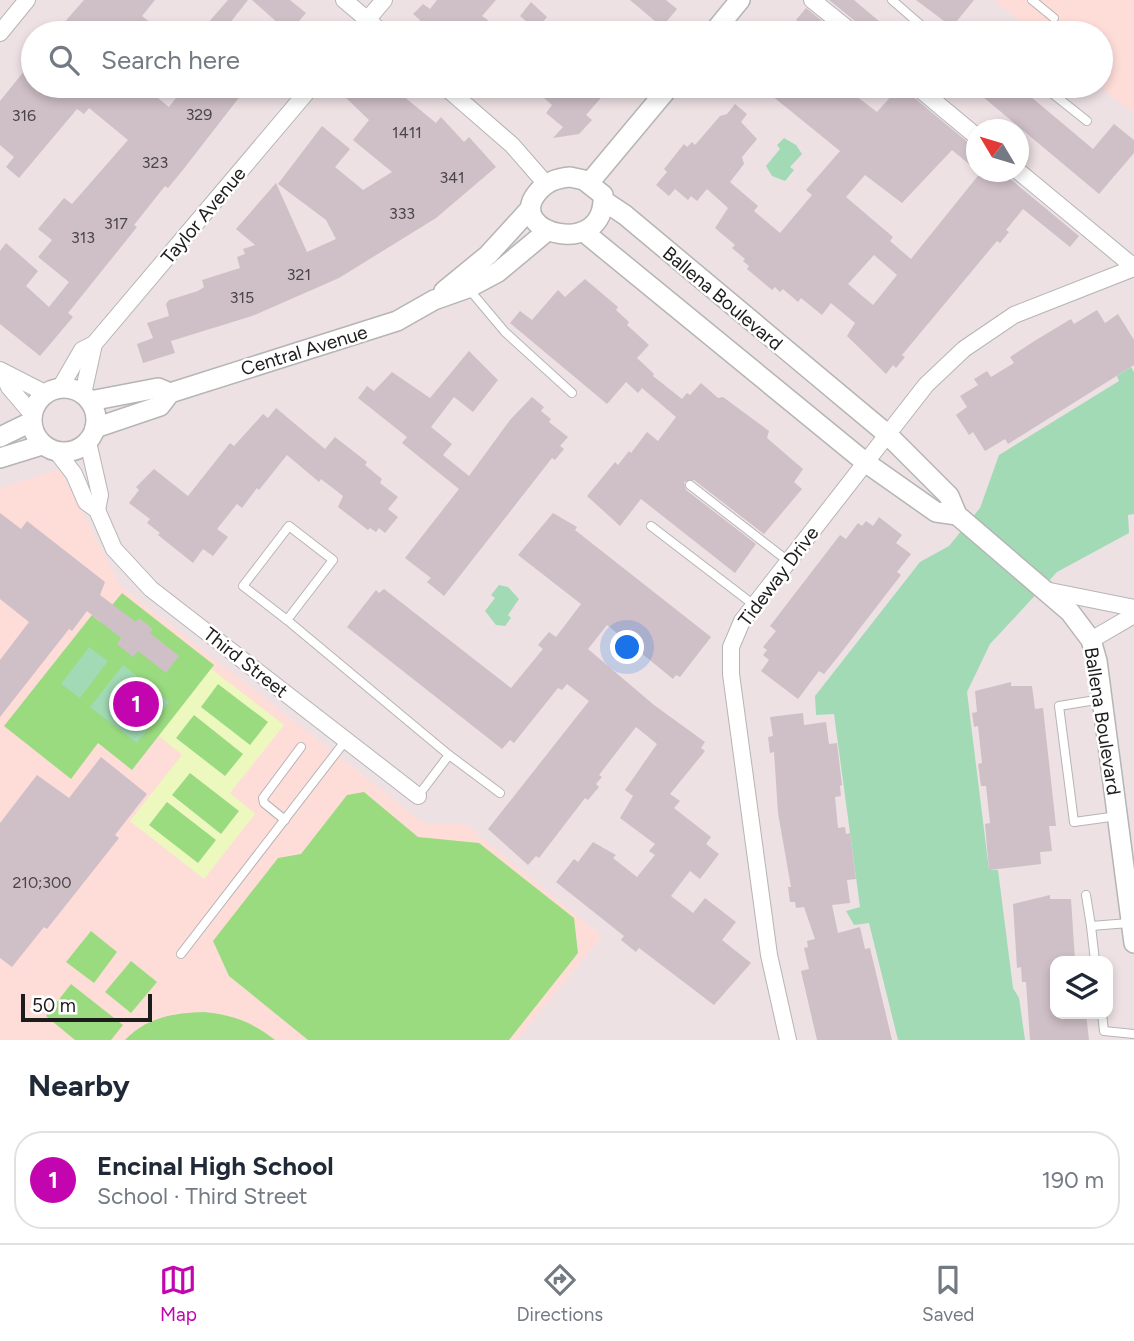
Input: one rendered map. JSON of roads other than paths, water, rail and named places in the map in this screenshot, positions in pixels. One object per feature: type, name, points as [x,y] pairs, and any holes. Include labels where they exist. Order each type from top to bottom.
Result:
[{"type":"street","points":[[0,33],[27,0]]},
{"type":"street","points":[[344,0],[368,20],[384,0]]},
{"type":"street","points":[[723,21],[740,0]]},
{"type":"street","points":[[812,0],[837,21]]},
{"type":"street","name":"Taylor Avenue","points":[[53,391],[82,350],[94,344],[302,98]]},
{"type":"street","points":[[458,98],[512,145],[546,184]]},
{"type":"street","points":[[589,183],[660,98]]},
{"type":"street","points":[[930,98],[966,128]]},
{"type":"street","points":[[570,177],[589,183],[603,195],[604,209],[597,222],[584,232],[546,232],[533,220],[529,210],[531,200],[546,184],[570,177]]},
{"type":"street","name":"Tideway Drive","points":[[788,1040],[769,955],[732,674],[731,647],[742,621],[865,462],[926,385],[964,349],[1014,315],[1134,267],[1029,180]]},
{"type":"street","name":"Ballena Boulevard","points":[[604,201],[625,215],[887,434],[949,496],[957,515],[1070,612],[1091,640],[1102,699],[1134,943]]},
{"type":"street","name":"Central Avenue","points":[[434,300],[488,255],[529,210]]},
{"type":"street","name":"Central Avenue","points":[[91,435],[160,406],[170,393],[397,321],[434,300],[468,288],[498,272],[546,232]]},
{"type":"street","name":"Ballena Boulevard","points":[[584,232],[865,462],[936,512],[957,515]]},
{"type":"street","name":"Taylor Avenue","points":[[87,398],[94,344]]},
{"type":"street","points":[[0,458],[50,448],[79,449],[91,435],[94,410],[87,398],[53,391],[1,371]]},
{"type":"street","points":[[1,371],[50,448]]},
{"type":"street","name":"Central Avenue","points":[[87,398],[158,388],[170,393]]},
{"type":"street","points":[[0,437],[32,418],[53,391]]},
{"type":"street","name":"Third Street","points":[[91,435],[100,495],[97,510]]},
{"type":"street","name":"Third Street","points":[[50,448],[74,474],[86,502],[97,510],[114,549],[151,589],[418,796]]},
{"type":"street","points":[[1045,590],[1134,608]]},
{"type":"street","points":[[1091,640],[1134,615]]},
{"type":"lane","points":[[892,0],[916,21]]},
{"type":"lane","points":[[1032,0],[1055,18]]},
{"type":"lane","points":[[1058,98],[1087,121]]},
{"type":"lane","points":[[468,288],[505,331],[572,393]]},
{"type":"lane","points":[[690,485],[788,561]]},
{"type":"lane","points":[[287,620],[333,560],[289,526],[243,586],[449,755],[500,793]]},
{"type":"lane","points":[[651,526],[754,605]]},
{"type":"lane","points":[[1102,699],[1059,706],[1074,822],[1118,816]]},
{"type":"lane","points":[[181,954],[346,740]]},
{"type":"lane","points":[[285,820],[264,803],[263,798],[301,747]]},
{"type":"lane","points":[[418,796],[449,755]]},
{"type":"lane","points":[[1086,895],[1094,956]]},
{"type":"lane","points":[[1091,926],[1132,923]]},
{"type":"lane","points":[[1103,1019],[1104,1031],[1134,1034]]},
{"type":"place","name":"Encinal High School","points":[[136,704]]}]
